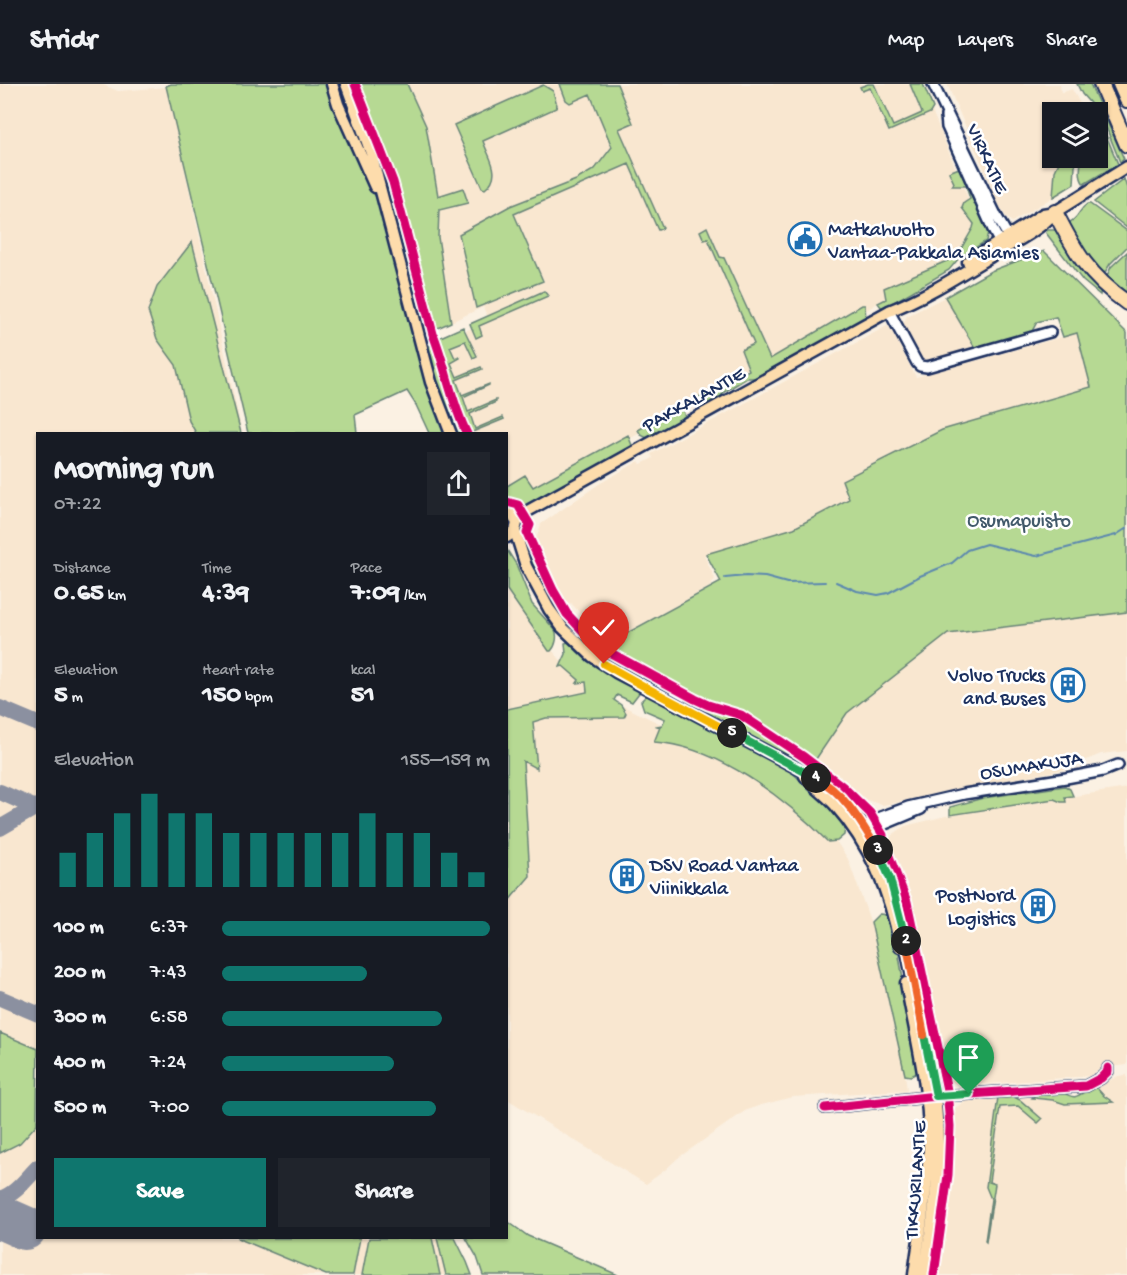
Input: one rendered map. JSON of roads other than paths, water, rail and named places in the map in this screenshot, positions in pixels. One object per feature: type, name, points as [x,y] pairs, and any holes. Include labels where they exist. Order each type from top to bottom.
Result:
[{"type":"highway","points":[[1101,84],[1127,146]]},
{"type":"highway","points":[[1120,84],[1127,100]]},
{"type":"highway","points":[[1055,212],[1086,267],[1127,303]]},
{"type":"main road","points":[[332,84],[342,113],[387,215]]},
{"type":"main road","points":[[346,84],[371,153],[431,382],[450,432]]},
{"type":"main road","name":"PAKKALANTIE","points":[[511,515],[889,311],[924,296],[1005,241],[1047,221],[1055,212],[1127,167]]},
{"type":"main road","name":"TIKKURILANTIE","points":[[511,515],[517,523],[510,536],[542,597],[557,621],[592,656],[616,672],[798,770],[863,834],[882,879],[895,923],[932,1097],[938,1146],[936,1189],[924,1275]]},
{"type":"main road","name":"TIKKURILANTIE","points":[[914,1275],[928,1160],[932,1097]]},
{"type":"street","name":"VIRKATIE","points":[[933,84],[997,217],[1005,241]]},
{"type":"street","points":[[889,311],[917,363],[927,367],[1050,332]]},
{"type":"street","name":"OSUMAKUJA","points":[[863,834],[892,812],[964,794],[1066,778],[1103,771],[1118,765]]},
{"type":"street","points":[[825,1108],[932,1097],[1086,1086],[1101,1078],[1108,1068]]},
{"type":"waterway","points":[[836,582],[857,591],[878,595],[888,593],[920,576],[952,563],[967,550],[986,544],[1036,556],[1116,535],[1127,528]]},
{"type":"waterway","points":[[725,578],[746,576],[765,577],[787,583],[825,582]]},
{"type":"place","name":"Matkahuolto Vantaa-Pakkala Asiamies","points":[[805,239]]},
{"type":"place","name":"Volvo Trucks and Buses","points":[[1068,685]]},
{"type":"place","name":"DSV Road Vantaa Viinikkala","points":[[627,876]]},
{"type":"place","name":"PostNord Logistics","points":[[1038,906]]},
{"type":"park label","name":"Osumapuisto","points":[[1019,519]]}]
